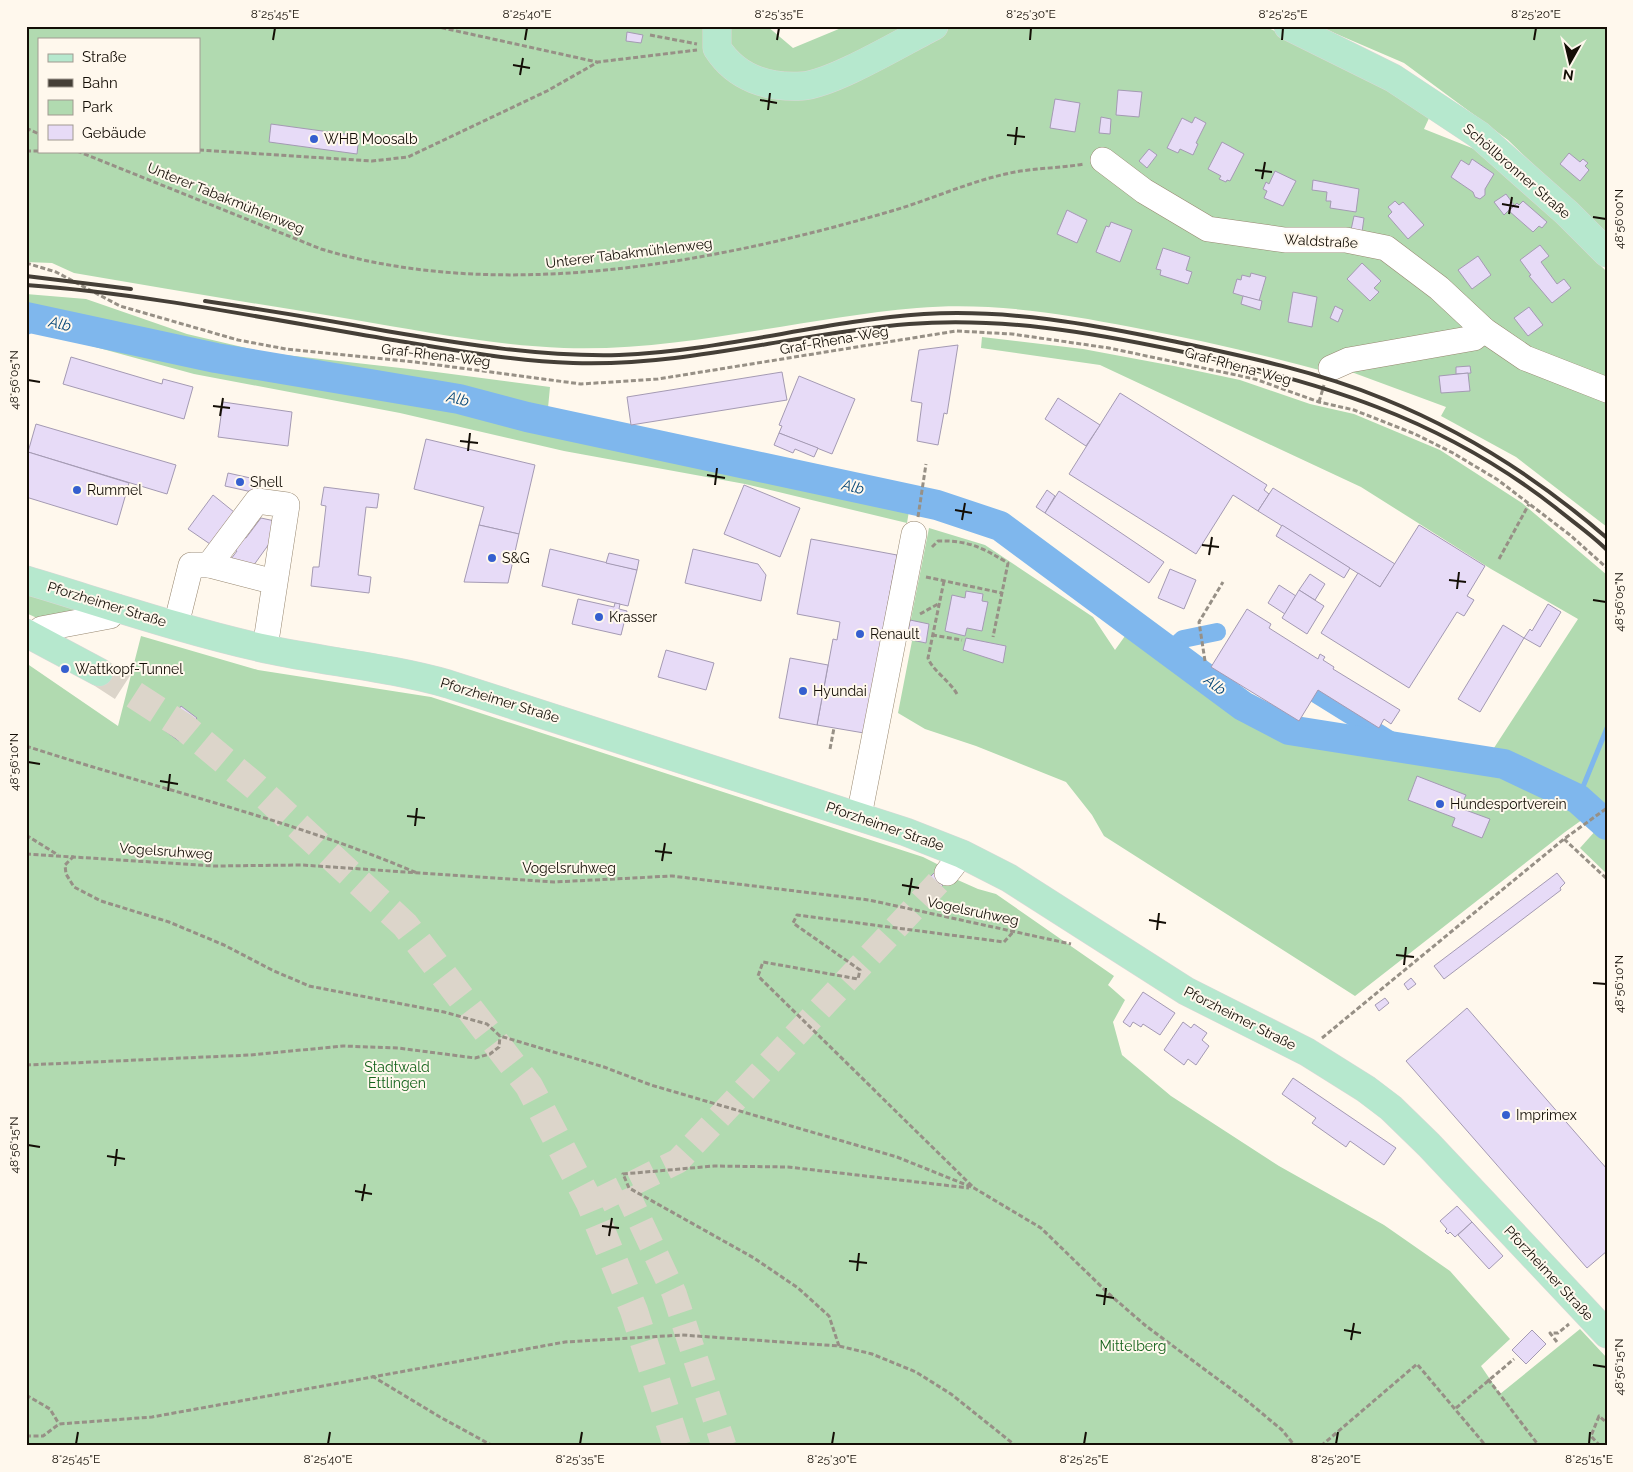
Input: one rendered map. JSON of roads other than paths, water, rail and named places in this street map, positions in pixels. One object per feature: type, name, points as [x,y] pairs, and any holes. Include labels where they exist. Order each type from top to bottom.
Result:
[{"type":"main road","points":[[717,37],[735,68],[760,83],[804,86],[832,77],[934,26]]},
{"type":"main road","name":"Schöllbronner Straße","points":[[1288,26],[1393,78],[1479,135],[1567,213],[1607,253]]},
{"type":"main road","name":"Pforzheimer Straße","points":[[26,580],[176,625],[265,648],[392,670],[431,679],[859,816],[954,863],[1009,878],[1103,940],[1186,991],[1327,1063],[1391,1108],[1429,1145],[1607,1334]]},
{"type":"main road","points":[[30,635],[99,672]]},
{"type":"street","name":"Waldstraße","points":[[1103,160],[1144,191],[1208,229],[1285,240],[1346,240],[1386,248],[1439,288],[1484,330],[1525,358],[1607,390]]},
{"type":"street","points":[[1331,368],[1349,360],[1474,338],[1484,330]]},
{"type":"street","points":[[176,625],[200,565],[258,500],[287,505],[265,648]]},
{"type":"street","points":[[859,816],[914,534]]},
{"type":"street","points":[[200,565],[275,582]]},
{"type":"street","points":[[30,635],[41,629],[110,616],[117,608]]},
{"type":"waterway","name":"Alb","points":[[26,317],[216,358],[459,399],[527,417],[937,505],[1000,526],[1243,706],[1289,730],[1504,764],[1578,799],[1607,825]]},
{"type":"waterway","points":[[26,326],[35,319]]},
{"type":"waterway","points":[[1171,650],[1183,639],[1217,632]]},
{"type":"waterway","points":[[1316,694],[1390,740],[1392,746]]},
{"type":"waterway","points":[[1578,799],[1607,728]]},
{"type":"tunnel","points":[[99,672],[184,727],[256,787],[405,925],[529,1086],[590,1203],[634,1311],[677,1446]]},
{"type":"tunnel","points":[[599,1200],[678,1161],[947,873]]},
{"type":"tunnel","points":[[625,1189],[674,1293],[724,1446]]},
{"type":"railway","points":[[26,276],[131,289]]},
{"type":"railway","points":[[26,285],[164,301],[483,354],[573,363],[616,363],[658,360],[700,355],[825,334],[909,324],[943,322],[1011,324],[1078,332],[1231,363],[1330,390],[1377,407],[1468,449],[1512,476],[1556,508],[1607,550]]},
{"type":"railway","points":[[205,301],[473,345],[531,352],[590,355],[619,355],[696,348],[848,323],[924,314],[955,313],[1018,316],[1110,329],[1226,352],[1279,365],[1332,380],[1384,399],[1444,426],[1501,459],[1555,496],[1607,538]]},
{"type":"place","name":"WHB Moosalb","points":[[314,139]]},
{"type":"place","name":"Shell","points":[[240,482]]},
{"type":"place","name":"Rummel","points":[[77,490]]},
{"type":"place","name":"S&G","points":[[492,558]]},
{"type":"place","name":"Krasser","points":[[599,617]]},
{"type":"place","name":"Renault","points":[[860,634]]},
{"type":"place","name":"Wattkopf-Tunnel","points":[[65,669]]},
{"type":"place","name":"Hyundai","points":[[803,691]]},
{"type":"place","name":"Hundesportverein","points":[[1440,804]]},
{"type":"place","name":"Imprimex","points":[[1506,1115]]},
{"type":"park label","name":"Stadtwald Ettlingen","points":[[397,1076]]},
{"type":"park label","name":"Mittelberg","points":[[1133,1346]]}]
